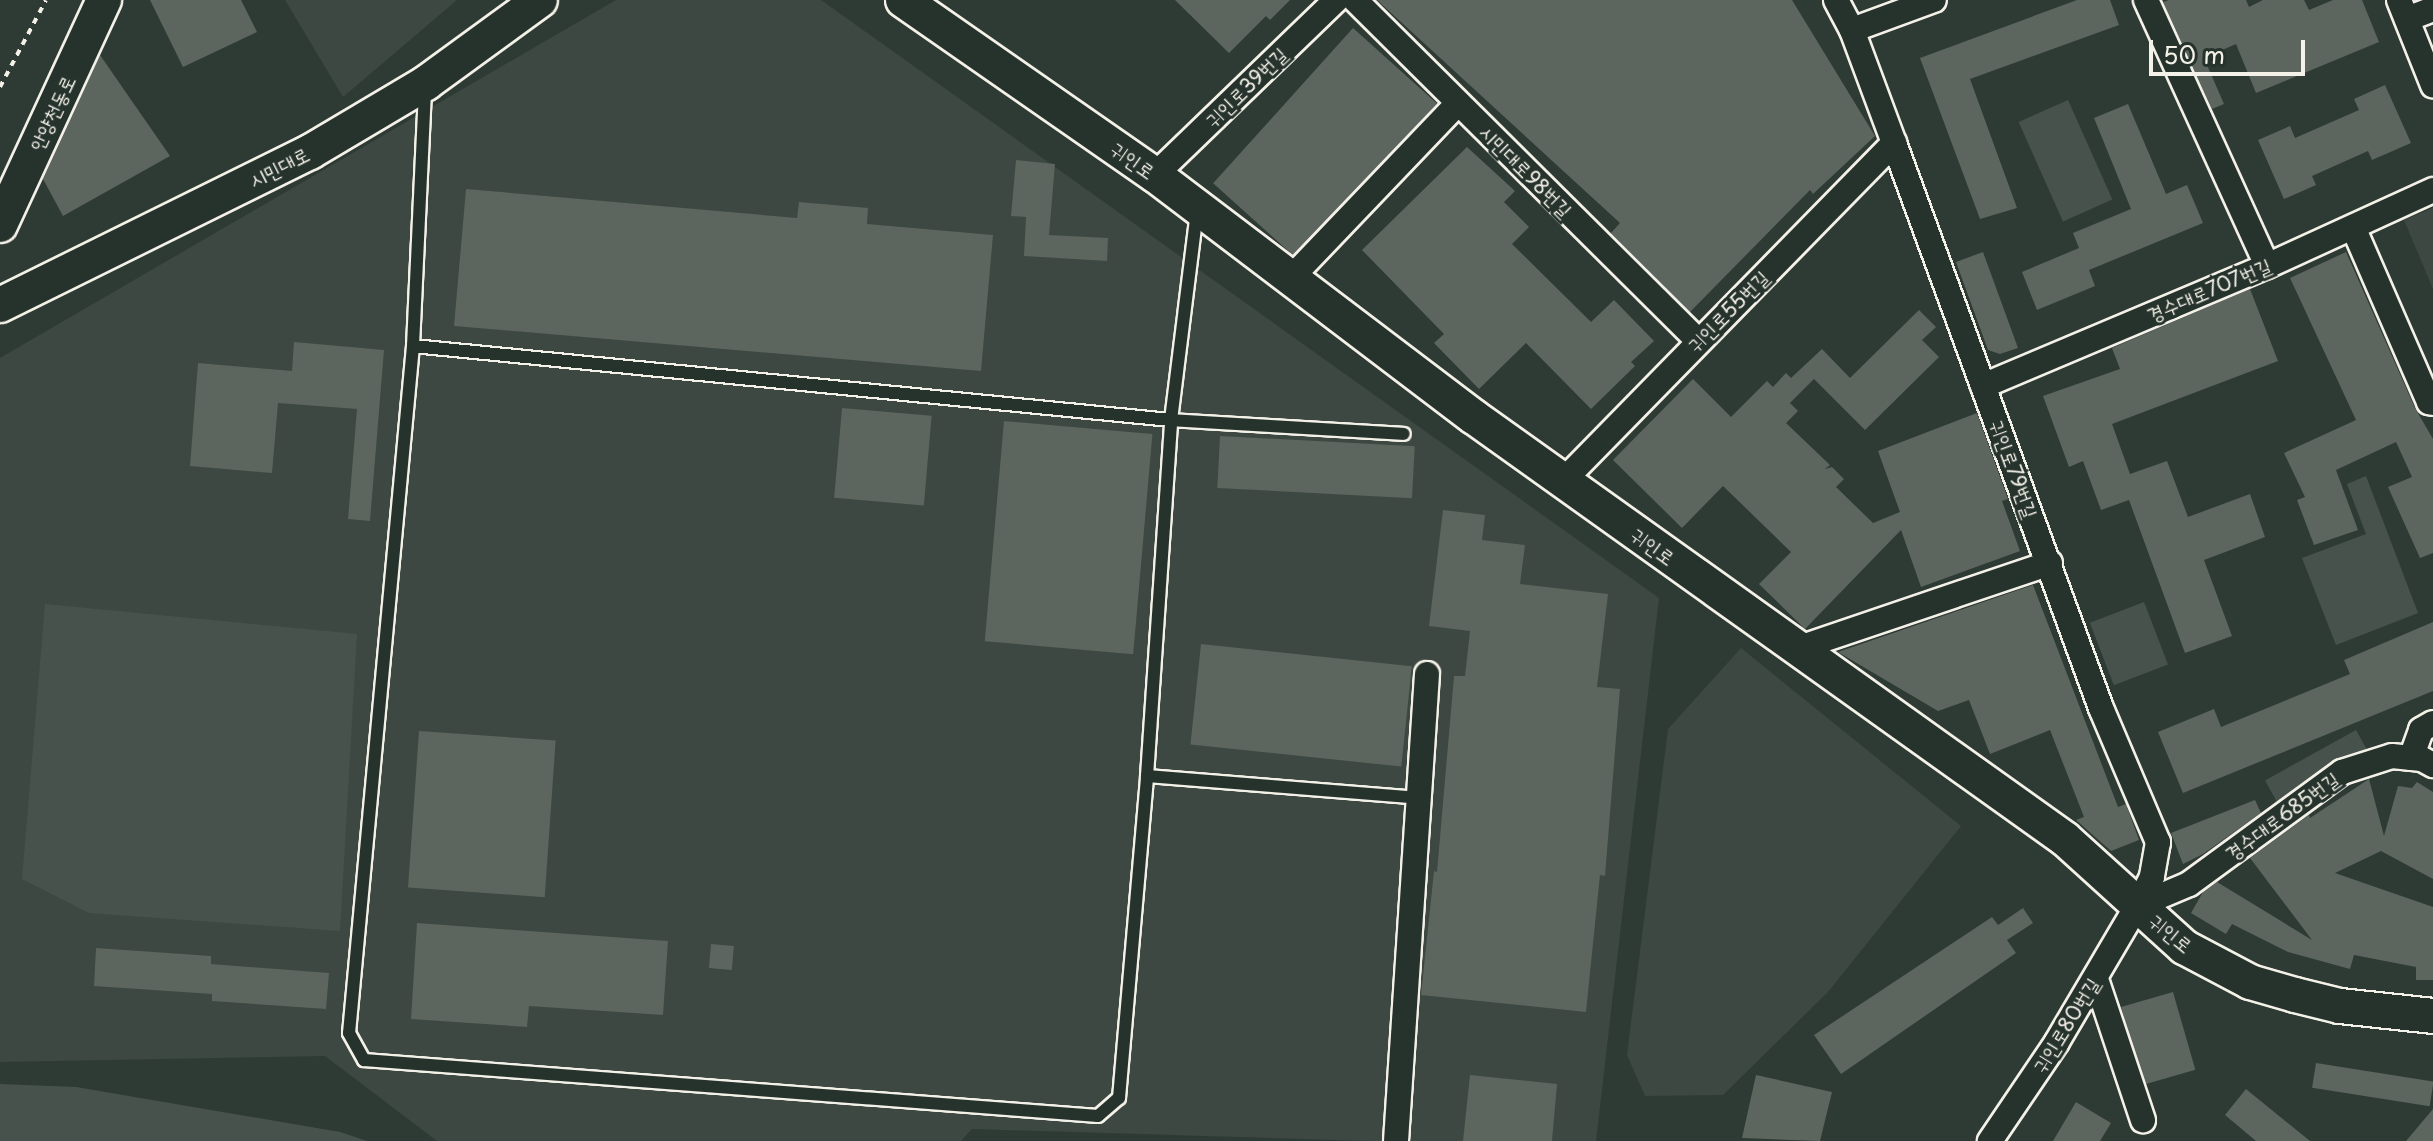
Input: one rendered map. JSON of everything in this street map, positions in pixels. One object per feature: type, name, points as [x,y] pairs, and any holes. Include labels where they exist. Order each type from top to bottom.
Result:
[{"type":"street","name":"안양천동로","points":[[0,225],[104,0]]},
{"type":"street","name":"시민대로","points":[[0,305],[310,152],[426,83],[540,0]]},
{"type":"street","name":"귀인로","points":[[903,0],[1155,175],[1290,279],[1564,480],[2065,839],[2184,947],[2250,982],[2340,1006],[2433,1016]]},
{"type":"street","name":"귀인로39번길","points":[[1155,175],[1336,0]]},
{"type":"street","name":"시민대로98번길","points":[[1355,0],[1698,341]]},
{"type":"street","name":"귀인로79번길","points":[[1836,0],[1852,30],[2101,708],[2158,842],[2152,877],[2137,906]]},
{"type":"street","points":[[1852,30],[1934,0]]},
{"type":"street","points":[[2146,0],[2267,266]]},
{"type":"street","points":[[2433,9],[2403,10],[2433,85]]},
{"type":"street","points":[[1290,279],[1458,103]]},
{"type":"street","name":"귀인로55번길","points":[[1564,480],[1894,143]]},
{"type":"street","name":"경수대로707번길","points":[[1983,386],[2267,266],[2433,190]]},
{"type":"street","points":[[2353,227],[2429,402],[2433,403]]},
{"type":"street","points":[[1799,648],[2050,563]]},
{"type":"street","points":[[1396,1141],[1427,674]]},
{"type":"street","points":[[2422,762],[2421,730],[2433,723]]},
{"type":"street","name":"경수대로685번길","points":[[2137,906],[2189,884],[2342,772],[2392,756],[2422,762]]},
{"type":"street","name":"귀인로80번길","points":[[1990,1141],[2096,979],[2137,906]]},
{"type":"street","points":[[2096,979],[2143,1120]]},
{"type":"lane","points":[[426,83],[413,346],[349,1033],[364,1060],[1098,1116],[1119,1098],[1147,776],[1171,420],[1198,209]]},
{"type":"lane","points":[[413,346],[1171,420],[1404,434]]},
{"type":"lane","points":[[1147,776],[1419,798]]},
{"type":"path","points":[[0,87],[46,0]]},
{"type":"shaded area","points":[[285,0],[457,0],[343,97]]},
{"type":"shaded area","points":[[616,0],[821,0],[1659,598],[1596,1141],[1368,1141],[972,1129],[961,1141],[437,1141],[325,1056],[0,1062],[0,358]]},
{"type":"shaded area","points":[[2068,100],[2112,200],[2063,222],[2019,122]]},
{"type":"shaded area","points":[[2433,208],[2433,289],[2404,220]]},
{"type":"shaded area","points":[[2366,476],[2418,613],[2336,645],[2302,558],[2366,534],[2347,484]]},
{"type":"shaded area","points":[[2144,602],[2168,665],[2114,685],[2090,623]]},
{"type":"shaded area","points":[[45,604],[357,634],[340,931],[89,913],[22,879]]},
{"type":"shaded area","points":[[1741,648],[1961,826],[1828,992],[1723,1095],[1645,1096],[1627,1055],[1668,729]]},
{"type":"shaded area","points":[[2356,730],[2368,752],[2277,802],[2265,780]]},
{"type":"shaded area","points":[[0,1084],[76,1087],[340,1132],[367,1141],[0,1141]]},
{"type":"building","points":[[150,0],[241,0],[257,32],[183,67]]},
{"type":"building","points":[[1175,0],[1290,0],[1270,20],[1266,16],[1229,53]]},
{"type":"building","points":[[1377,0],[1792,0],[1875,136],[1813,194],[1810,190],[1690,312],[1611,233],[1620,223]]},
{"type":"building","points":[[2077,0],[2110,0],[2119,25],[1970,79],[2017,208],[1980,219],[1920,58]]},
{"type":"building","points":[[2246,0],[2249,7],[2263,0],[2304,0],[2309,10],[2333,0],[2362,0],[2379,42],[2256,93],[2236,44],[2204,58],[2224,104],[2212,109],[2163,2]]},
{"type":"building","points":[[1353,28],[1437,104],[1297,259],[1213,183]]},
{"type":"building","points":[[100,55],[170,156],[63,216],[43,179]]},
{"type":"building","points":[[2385,85],[2411,143],[2372,160],[2368,151],[2312,176],[2316,185],[2284,199],[2258,140],[2290,126],[2295,138],[2359,110],[2354,99]]},
{"type":"building","points":[[2128,104],[2166,194],[2187,185],[2203,223],[2089,270],[2095,286],[2037,310],[2022,272],[2079,248],[2073,233],[2131,209],[2094,118]]},
{"type":"building","points":[[1467,147],[1515,191],[1504,202],[1529,227],[1512,244],[1591,322],[1614,300],[1654,341],[1631,362],[1635,366],[1591,409],[1526,343],[1479,389],[1434,343],[1444,334],[1362,250]]},
{"type":"building","points":[[1016,160],[1055,164],[1049,235],[1108,238],[1107,261],[1024,256],[1026,217],[1011,216]]},
{"type":"building","points":[[466,189],[797,218],[799,202],[868,208],[867,224],[993,235],[981,371],[454,326]]},
{"type":"building","points":[[1983,252],[2018,348],[2000,354],[1988,350],[1956,262]]},
{"type":"building","points":[[2346,252],[2415,408],[2433,439],[2433,553],[2420,558],[2388,487],[2412,477],[2396,442],[2336,470],[2358,530],[2314,545],[2297,500],[2305,497],[2284,453],[2356,420],[2290,278]]},
{"type":"building","points":[[2250,289],[2278,361],[2112,424],[2130,474],[2167,461],[2188,517],[2250,494],[2265,537],[2204,560],[2232,636],[2185,653],[2129,500],[2101,510],[2083,461],[2069,467],[2043,396],[2120,369],[2112,348]]},
{"type":"building","points":[[1919,310],[1936,327],[1922,340],[1939,357],[1865,430],[1814,379],[1790,403],[1798,411],[1786,423],[1830,465],[1825,469],[1832,467],[1844,479],[1836,487],[1873,523],[1900,512],[1878,451],[1977,413],[2008,499],[2002,501],[2020,551],[1921,587],[1901,530],[1805,629],[1759,584],[1791,552],[1723,486],[1682,528],[1613,460],[1693,379],[1731,417],[1767,381],[1773,387],[1786,373],[1791,378],[1822,349],[1850,378]]},
{"type":"building","points":[[294,342],[384,350],[370,521],[348,519],[357,409],[278,403],[272,473],[190,466],[198,363],[292,371]]},
{"type":"building","points":[[842,408],[932,416],[924,506],[834,498]]},
{"type":"building","points":[[1004,421],[1152,434],[1133,654],[985,641]]},
{"type":"building","points":[[1220,436],[1415,446],[1412,498],[1217,488]]},
{"type":"building","points":[[1443,510],[1485,515],[1482,540],[1525,545],[1520,584],[1608,594],[1597,687],[1620,689],[1605,876],[1600,875],[1586,1012],[1421,995],[1434,871],[1437,872],[1454,676],[1465,676],[1470,631],[1429,626]]},
{"type":"building","points":[[2033,585],[2118,807],[2126,804],[2139,840],[2111,851],[2076,820],[2084,817],[2050,730],[1990,754],[1969,700],[1938,711],[1838,652]]},
{"type":"building","points":[[2433,622],[2433,691],[2183,793],[2158,732],[2214,709],[2221,727],[2350,674],[2344,660]]},
{"type":"building","points":[[1201,644],[1412,666],[1401,767],[1190,744]]},
{"type":"building","points":[[419,731],[556,741],[545,897],[408,888]]},
{"type":"building","points":[[2369,779],[2384,836],[2398,786],[2412,788],[2417,782],[2433,792],[2433,879],[2381,851],[2335,873],[2433,907],[2433,980],[2416,980],[2416,967],[2354,955],[2350,969],[2288,952],[2232,924],[2226,934],[2191,913],[2203,892],[2217,882],[2312,940],[2250,858],[2309,815],[2310,818]]},
{"type":"building","points":[[2255,800],[2261,813],[2203,854],[2183,864],[2171,833]]},
{"type":"building","points":[[2023,908],[2033,923],[2007,940],[2016,953],[1841,1074],[1814,1035],[1992,917],[1998,925]]},
{"type":"building","points":[[417,923],[668,941],[663,1015],[529,1006],[527,1027],[411,1019]]},
{"type":"building","points":[[711,944],[734,946],[732,970],[709,968]]},
{"type":"building","points":[[96,948],[211,956],[211,964],[329,973],[326,1009],[212,1001],[212,994],[94,986]]},
{"type":"building","points":[[2173,992],[2195,1070],[2143,1085],[2121,1007]]},
{"type":"building","points":[[2316,1063],[2433,1082],[2430,1106],[2312,1088]]},
{"type":"building","points":[[1470,1075],[1557,1084],[1552,1141],[1463,1141]]},
{"type":"building","points":[[1756,1075],[1832,1092],[1820,1141],[1742,1138]]},
{"type":"building","points":[[2246,1089],[2310,1141],[2256,1141],[2225,1115]]},
{"type":"building","points":[[2076,1102],[2111,1123],[2100,1141],[2053,1141]]},
{"type":"building","points":[[2433,1109],[2433,1141],[2406,1141]]}]
